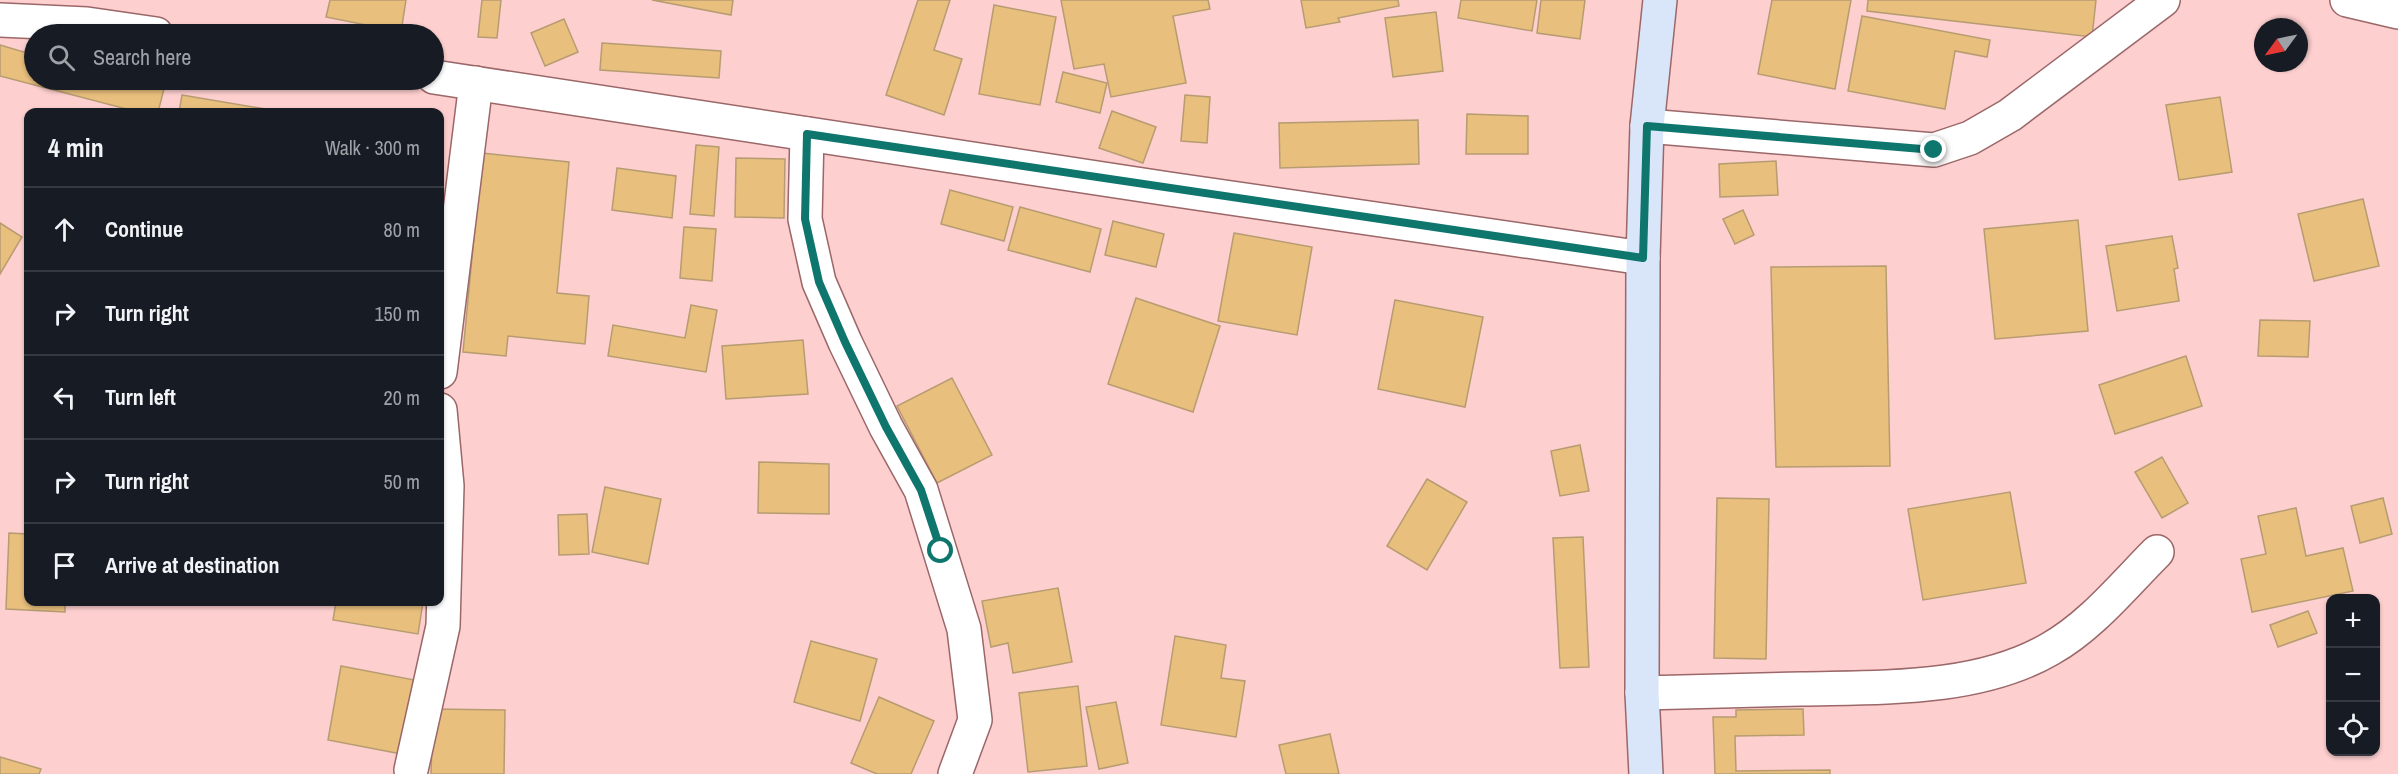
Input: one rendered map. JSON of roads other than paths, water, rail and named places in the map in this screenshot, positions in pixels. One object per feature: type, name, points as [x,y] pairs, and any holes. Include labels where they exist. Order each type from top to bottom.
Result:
[{"type":"main road","points":[[1646,774],[1642,693],[1643,258],[1647,126],[1660,0]]},
{"type":"street","points":[[1647,126],[1934,150],[1970,138],[2010,115],[2163,0]]},
{"type":"street","points":[[2347,0],[2398,12]]},
{"type":"street","points":[[0,20],[87,24]]},
{"type":"street","points":[[444,78],[1643,258]]},
{"type":"street","points":[[444,340],[476,83]]},
{"type":"street","points":[[807,134],[805,219],[819,282],[886,427],[921,490],[964,628],[975,720],[955,774]]},
{"type":"street","points":[[444,453],[447,486],[444,591]]},
{"type":"street","points":[[1642,693],[1842,688],[1932,682],[1987,673],[2026,661],[2074,633],[2157,552]]},
{"type":"street","points":[[411,770],[443,626],[444,606]]}]
